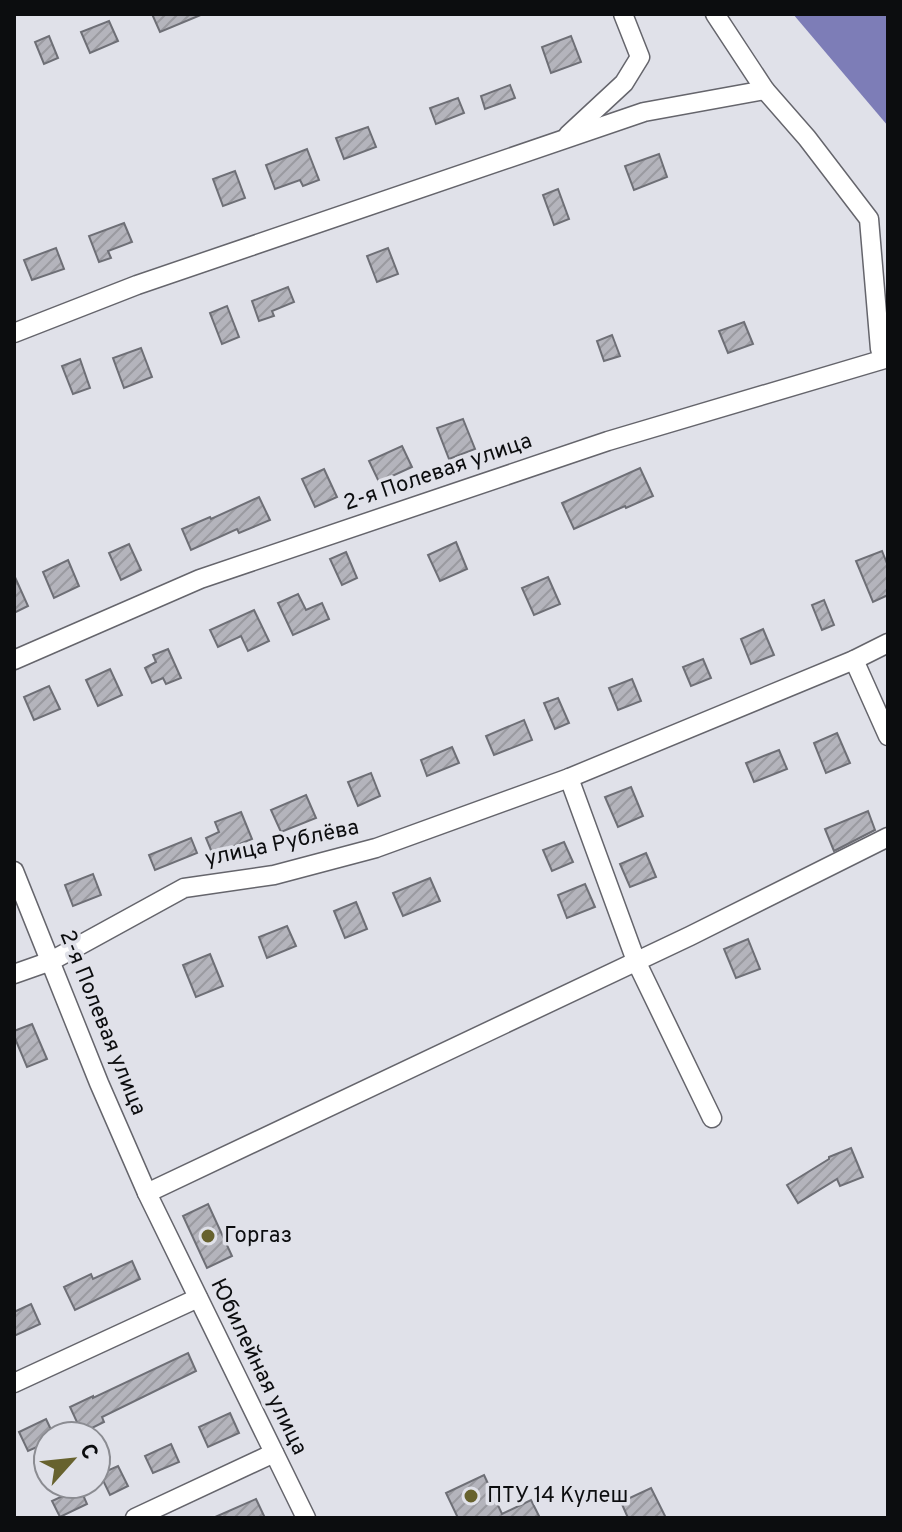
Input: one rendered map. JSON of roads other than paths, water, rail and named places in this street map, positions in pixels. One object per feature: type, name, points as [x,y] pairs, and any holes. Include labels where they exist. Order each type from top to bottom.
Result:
[{"type":"street","points":[[563,140],[624,83],[640,57],[623,14]]},
{"type":"street","points":[[715,14],[765,90],[807,138],[869,219],[880,349],[888,358]]},
{"type":"street","points":[[14,333],[137,285],[644,112],[765,90]]},
{"type":"street","name":"2-я Полевая улица","points":[[14,660],[200,579],[608,441],[888,358]]},
{"type":"street","name":"улица Рублёва","points":[[14,974],[51,961],[184,888],[274,875],[376,848],[569,778],[854,660],[888,643]]},
{"type":"street","points":[[854,660],[888,736]]},
{"type":"street","points":[[569,778],[636,961],[712,1118]]},
{"type":"street","points":[[147,1193],[636,961],[888,837]]},
{"type":"street","name":"2-я Полевая улица","points":[[14,871],[147,1193]]},
{"type":"street","name":"Юбилейная улица","points":[[147,1193],[306,1518]]},
{"type":"street","points":[[14,1383],[198,1298]]},
{"type":"street","points":[[135,1518],[274,1453]]},
{"type":"water","points":[[793,14],[888,14],[888,126]]},
{"type":"place","name":"Горгаз","points":[[208,1236]]},
{"type":"place","name":"ПТУ 14 Кулеш","points":[[471,1496]]}]
